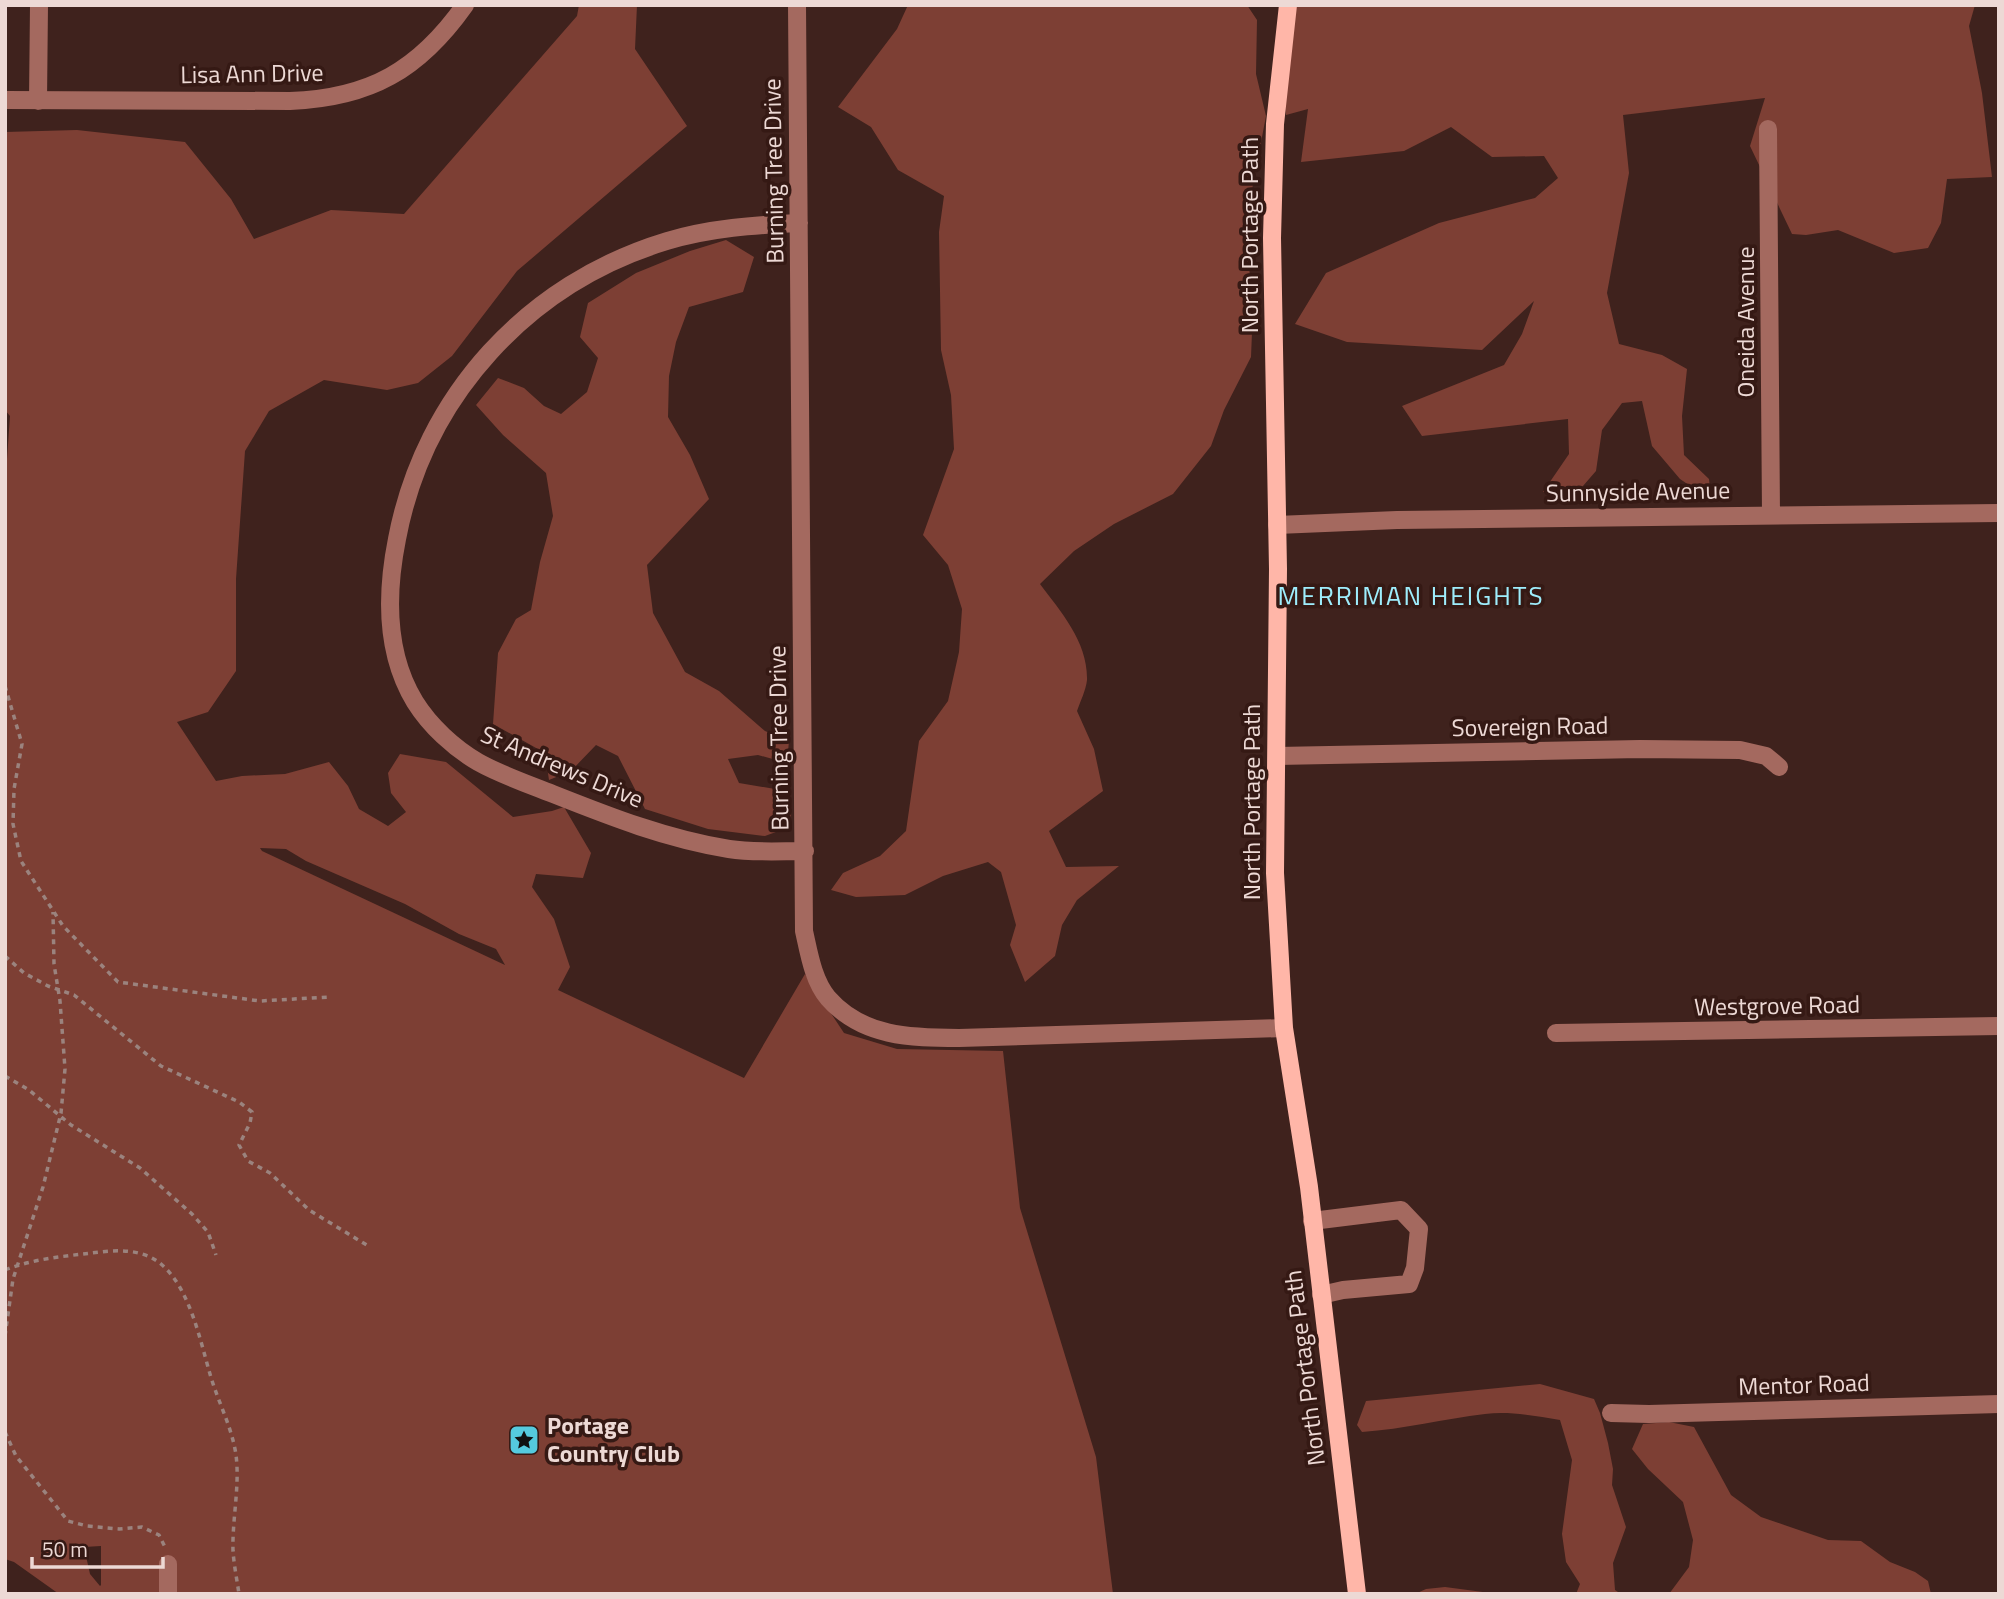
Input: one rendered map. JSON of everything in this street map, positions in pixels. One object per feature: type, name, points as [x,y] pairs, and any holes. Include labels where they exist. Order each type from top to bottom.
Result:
[{"type":"main road","name":"North Portage Path","points":[[1288,5],[1273,166],[1277,525],[1275,873],[1284,1028],[1312,1221],[1357,1594]]},
{"type":"street","points":[[38,101],[39,5]]},
{"type":"street","name":"Lisa Ann Drive","points":[[5,100],[290,101],[331,98],[358,92],[385,80],[413,62],[446,32],[465,5]]},
{"type":"street","name":"Burning Tree Drive","points":[[797,5],[804,931],[811,964],[827,996],[852,1019],[881,1032],[909,1038],[1284,1028]]},
{"type":"street","name":"Oneida Avenue","points":[[1768,129],[1771,515]]},
{"type":"street","name":"St Andrews Drive","points":[[799,223],[756,225],[701,233],[632,253],[564,289],[491,350],[471,371],[450,401],[413,478],[402,512],[393,559],[390,622],[401,674],[414,701],[447,740],[479,763],[609,816],[680,840],[733,850],[805,852]]},
{"type":"street","name":"Sunnyside Avenue","points":[[1277,525],[1384,520],[1999,513]]},
{"type":"street","name":"Sovereign Road","points":[[1277,756],[1640,749],[1740,750],[1766,756],[1779,767]]},
{"type":"street","name":"Westgrove Road","points":[[1556,1033],[1999,1026]]},
{"type":"street","points":[[1312,1221],[1401,1210],[1419,1229],[1415,1268],[1409,1283],[1321,1294]]},
{"type":"street","name":"Mentor Road","points":[[1611,1413],[1673,1414],[1999,1404]]},
{"type":"street","points":[[168,1594],[169,1564]]},
{"type":"path","points":[[5,686],[22,744],[14,789],[13,824],[22,861],[63,926],[118,982],[260,1001],[329,997]]},
{"type":"path","points":[[5,1336],[13,1279],[43,1187],[60,1116],[65,1069],[54,964],[53,910]]},
{"type":"path","points":[[5,956],[24,973],[74,995],[161,1066],[239,1102],[252,1111],[250,1123],[239,1146],[248,1161],[270,1173],[309,1210],[370,1247]]},
{"type":"path","points":[[5,1076],[140,1168],[208,1232],[216,1255]]},
{"type":"path","points":[[5,1270],[48,1258],[115,1251],[142,1254],[156,1260],[168,1271],[181,1291],[200,1334],[215,1392],[228,1420],[236,1457],[233,1553],[239,1594]]},
{"type":"path","points":[[5,1432],[16,1456],[68,1521],[119,1529],[142,1527],[159,1535],[167,1551],[169,1564]]},
{"type":"shaded area","name":"Portage Country Club","points":[[579,5],[637,5],[635,49],[687,126],[517,271],[452,356],[418,383],[387,390],[324,380],[269,411],[245,451],[236,579],[236,671],[208,712],[177,722],[216,781],[242,776],[285,774],[329,762],[348,786],[359,809],[388,826],[406,812],[391,793],[388,773],[400,754],[446,762],[513,817],[564,807],[591,853],[583,878],[536,874],[532,887],[554,919],[570,967],[558,990],[744,1078],[805,974],[844,1033],[897,1049],[1003,1051],[1020,1208],[1096,1457],[1113,1594],[59,1594],[14,1562],[5,1559],[5,458],[7,459],[10,416],[5,410],[5,132],[77,130],[185,142],[231,199],[254,239],[331,210],[404,214],[577,16]],"holes":[[[260,848],[286,849],[306,861],[405,904],[459,934],[496,949],[505,965]],[[101,1546],[101,1585],[100,1586],[90,1574],[84,1547]]]},
{"type":"shaded area","points":[[908,5],[1247,5],[1257,20],[1256,74],[1266,116],[1251,195],[1247,246],[1253,308],[1251,357],[1224,410],[1211,446],[1173,494],[1114,524],[1074,551],[1040,584],[1072,628],[1083,653],[1087,680],[1077,711],[1094,749],[1103,791],[1049,831],[1066,867],[1119,866],[1077,900],[1062,925],[1055,956],[1025,982],[1010,945],[1016,925],[1001,872],[988,862],[943,876],[905,895],[856,897],[831,890],[843,873],[880,856],[906,831],[919,741],[948,701],[959,652],[962,609],[948,565],[923,535],[954,449],[951,395],[941,350],[939,232],[944,196],[898,170],[871,127],[838,107],[897,29]]},
{"type":"shaded area","points":[[1296,5],[1975,5],[1969,26],[1982,93],[1992,177],[1947,179],[1941,223],[1928,248],[1894,253],[1838,230],[1806,235],[1792,234],[1750,146],[1765,98],[1623,115],[1629,173],[1607,293],[1619,344],[1662,355],[1687,369],[1682,416],[1684,455],[1709,479],[1711,500],[1680,479],[1652,446],[1642,401],[1622,403],[1602,430],[1596,471],[1576,494],[1543,492],[1569,454],[1568,419],[1422,436],[1402,406],[1504,365],[1522,334],[1534,301],[1482,350],[1347,342],[1295,324],[1326,273],[1439,223],[1535,198],[1558,178],[1544,156],[1492,157],[1451,127],[1404,151],[1301,162],[1308,109],[1286,115],[1285,106]]},
{"type":"shaded area","points":[[726,240],[754,257],[743,292],[689,307],[676,342],[669,376],[668,417],[690,455],[709,499],[647,565],[653,613],[685,672],[719,691],[765,731],[789,741],[787,763],[758,755],[728,759],[739,783],[775,789],[791,815],[784,829],[765,836],[708,829],[645,809],[618,756],[596,745],[571,771],[549,780],[545,753],[493,724],[498,653],[516,619],[531,610],[540,562],[553,516],[546,473],[503,435],[476,405],[498,378],[524,388],[544,406],[561,414],[587,392],[598,358],[580,337],[588,303],[636,273]]},
{"type":"shaded area","points":[[1540,1384],[1594,1399],[1600,1413],[1613,1469],[1612,1485],[1626,1527],[1613,1563],[1615,1590],[1621,1594],[1576,1594],[1580,1584],[1566,1562],[1562,1534],[1572,1460],[1560,1420],[1494,1413],[1362,1432],[1357,1425],[1366,1401]]},
{"type":"shaded area","points":[[1669,1422],[1694,1427],[1731,1495],[1761,1517],[1828,1540],[1861,1541],[1890,1562],[1915,1572],[1928,1581],[1931,1594],[1669,1594],[1689,1567],[1693,1540],[1683,1502],[1648,1469],[1632,1449],[1643,1424]]},
{"type":"shaded area","points":[[1445,1587],[1498,1594],[1415,1594],[1426,1589]]},
{"type":"place","name":"Portage Country Club","points":[[524,1440]]},
{"type":"district","name":"MERRIMAN HEIGHTS","points":[[1411,596]]}]
